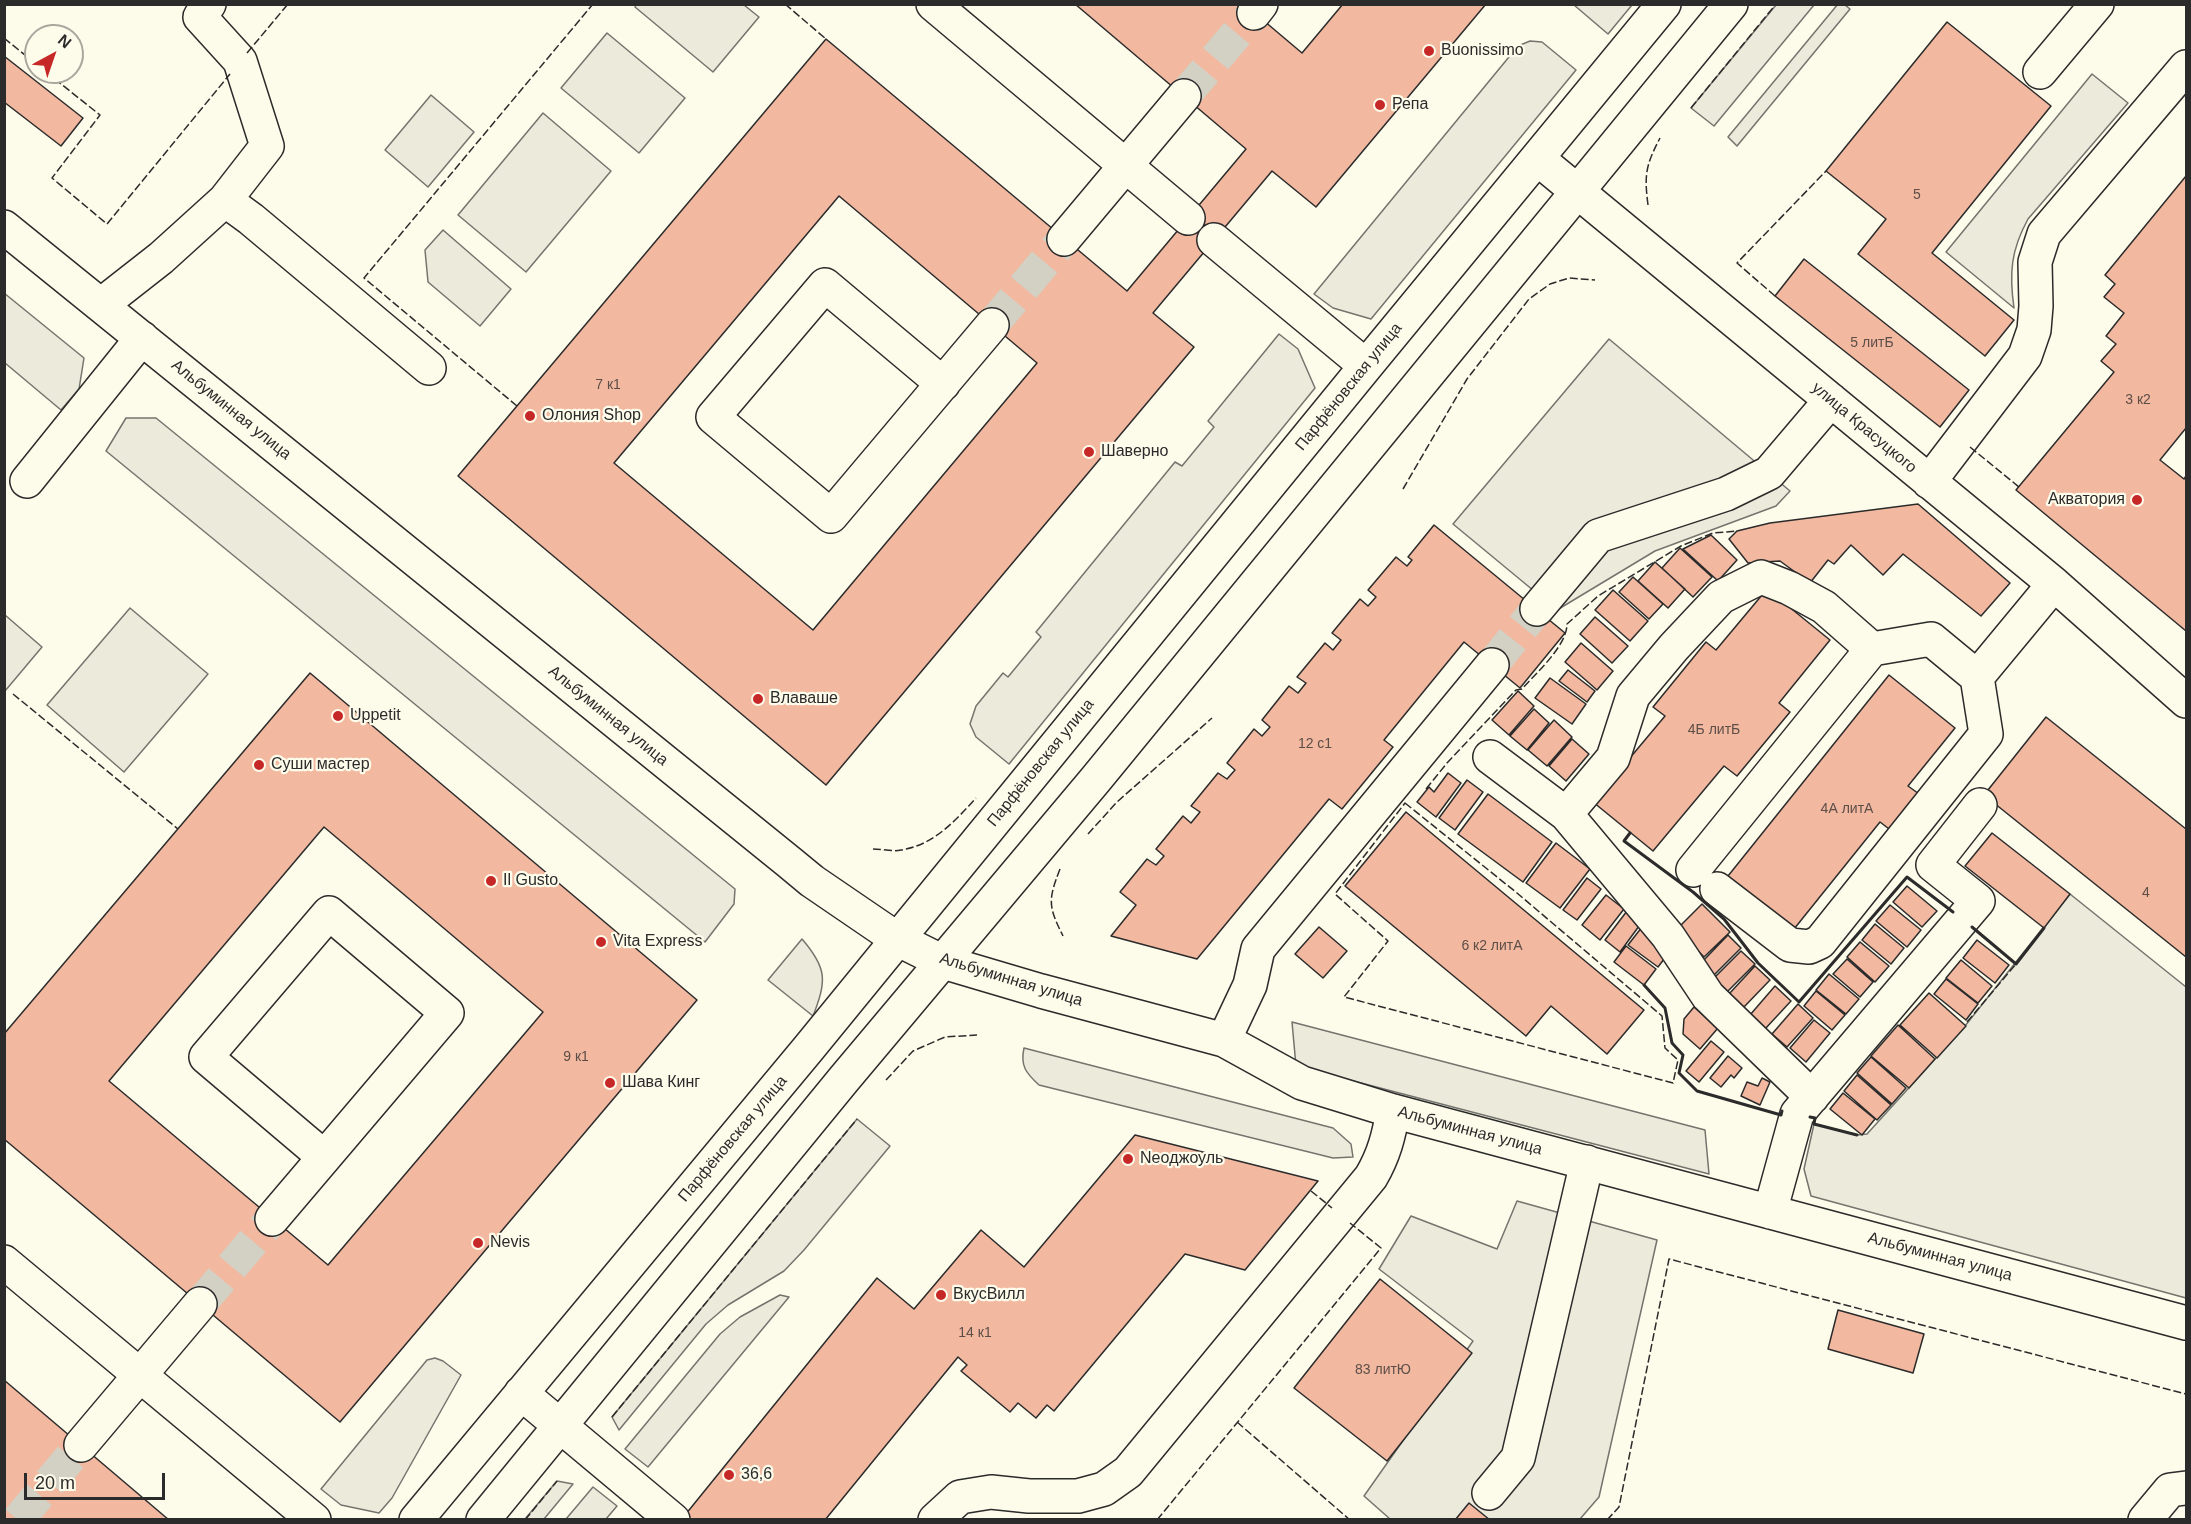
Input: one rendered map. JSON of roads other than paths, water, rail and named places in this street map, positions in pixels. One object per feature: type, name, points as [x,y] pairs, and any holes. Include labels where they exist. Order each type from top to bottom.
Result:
[{"type":"street","points":[[101,305],[160,258],[225,200],[267,146],[240,62],[200,17],[209,4]]},
{"type":"street","points":[[933,4],[1188,218]]},
{"type":"street","name":"Парфёновская улица","points":[[416,1520],[1665,4]]},
{"type":"street","points":[[483,1520],[1579,192],[1731,4]]},
{"type":"street","points":[[2040,72],[2097,4]]},
{"type":"street","points":[[1929,482],[2025,356],[2034,330],[2035,262],[2044,234],[2187,67]]},
{"type":"street","points":[[1064,239],[1184,96]]},
{"type":"street","name":"улица Красуцкого","points":[[1538,159],[2054,584],[2187,701]]},
{"type":"street","points":[[225,200],[251,219],[429,368]]},
{"type":"street","name":"Альбуминная улица","points":[[4,227],[796,869],[897,939],[943,962],[1224,1040],[1302,1083],[1394,1111],[2187,1323]]},
{"type":"street","points":[[1214,240],[1366,366]]},
{"type":"street","points":[[942,384],[825,285],[713,417],[831,516],[992,325]]},
{"type":"street","points":[[27,481],[142,338]]},
{"type":"street","points":[[1538,609],[1598,536],[1726,494],[1769,473],[1831,400]]},
{"type":"street","points":[[1566,813],[1613,758],[1633,696],[1674,647],[1721,597],[1761,577],[1789,588],[1824,607],[1872,649]]},
{"type":"street","points":[[1977,677],[2054,584]]},
{"type":"street","points":[[1930,639],[1977,677],[1986,734],[1820,942],[1809,947],[1790,945],[1705,879],[1872,649],[1930,639]]},
{"type":"street","points":[[1224,1040],[1250,986],[1258,949],[1492,665]]},
{"type":"street","points":[[1490,757],[1566,813],[1668,936],[1708,996],[1812,1097]]},
{"type":"street","points":[[1770,1212],[1797,1114],[1978,901],[1933,864],[1980,805]]},
{"type":"street","points":[[272,1219],[447,1013],[329,913],[207,1057],[324,1157]]},
{"type":"street","points":[[935,1520],[960,1497],[991,1492],[1029,1496],[1078,1496],[1104,1490],[1128,1472],[1334,1225],[1371,1177],[1383,1157],[1394,1111]]},
{"type":"street","points":[[1489,1493],[1518,1458],[1587,1162]]},
{"type":"street","points":[[4,1262],[314,1520]]},
{"type":"street","points":[[81,1445],[200,1304]]},
{"type":"street","points":[[520,1393],[673,1520]]},
{"type":"street","points":[[2145,1520],[2170,1490],[2187,1488]]},
{"type":"tunnel","points":[[1184,96],[1254,13]]},
{"type":"tunnel","points":[[992,325],[1064,239]]},
{"type":"tunnel","points":[[1492,665],[1537,609]]},
{"type":"tunnel","points":[[200,1304],[272,1219]]},
{"type":"tunnel","points":[[18,1520],[81,1445]]},
{"type":"place","name":"Buonissimo","points":[[1429,51]]},
{"type":"place","name":"Репа","points":[[1380,105]]},
{"type":"place","name":"Олония Shop","points":[[530,416]]},
{"type":"place","name":"Шаверно","points":[[1089,452]]},
{"type":"place","name":"Акватория","points":[[2137,500]]},
{"type":"place","name":"Влаваше","points":[[758,699]]},
{"type":"place","name":"Uppetit","points":[[338,716]]},
{"type":"place","name":"Суши мастер","points":[[259,765]]},
{"type":"place","name":"Il Gusto","points":[[491,881]]},
{"type":"place","name":"Vita Express","points":[[601,942]]},
{"type":"place","name":"Шава Кинг","points":[[610,1083]]},
{"type":"place","name":"Neoджоуль","points":[[1128,1159]]},
{"type":"place","name":"Nevis","points":[[478,1243]]},
{"type":"place","name":"ВкусВилл","points":[[941,1295]]},
{"type":"place","name":"36,6","points":[[729,1475]]}]
